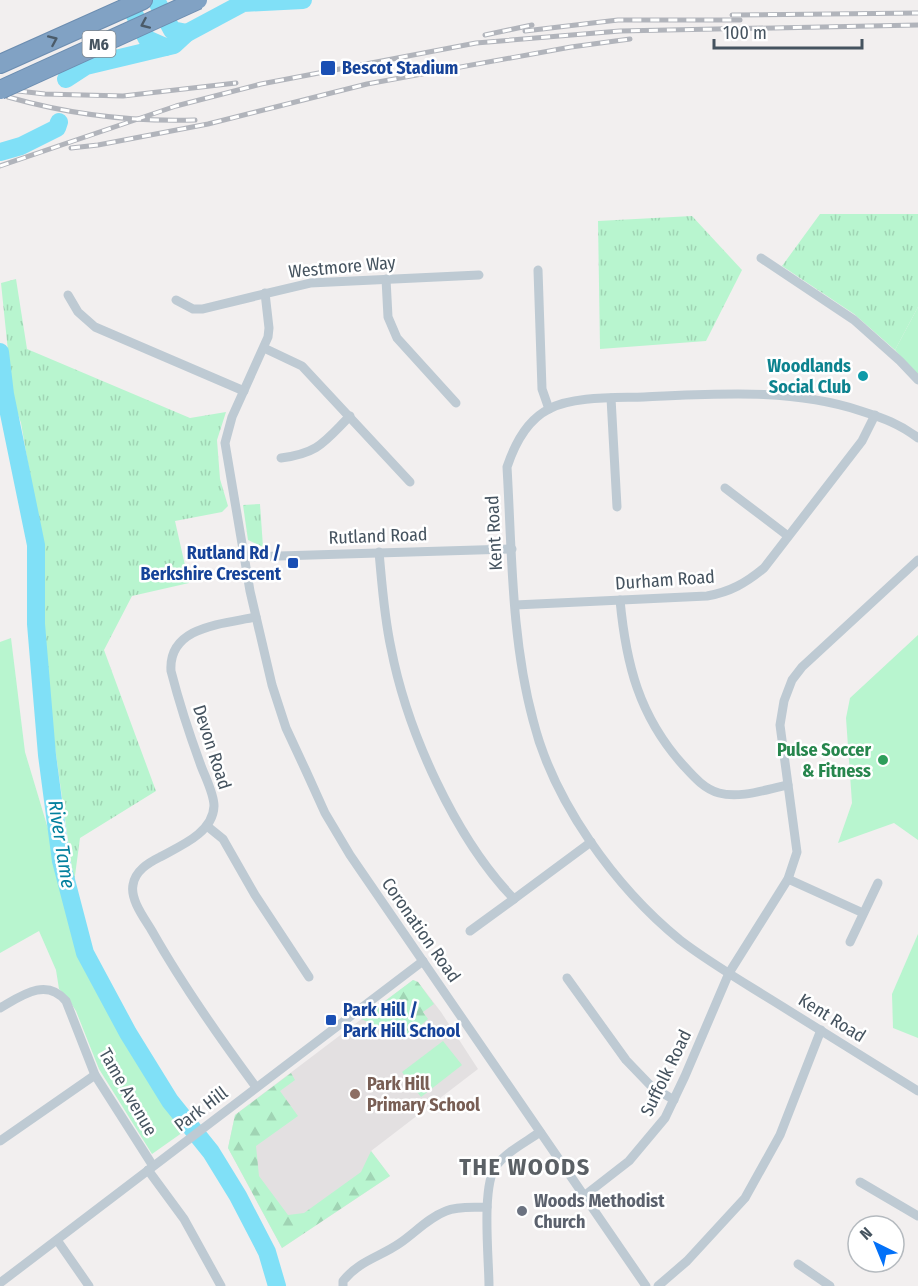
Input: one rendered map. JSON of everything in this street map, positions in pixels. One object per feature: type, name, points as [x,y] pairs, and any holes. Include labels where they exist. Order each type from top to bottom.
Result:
[{"type":"highway","name":"M6","points":[[0,64],[143,0]]},
{"type":"highway","name":"M6","points":[[0,90],[198,0]]},
{"type":"street","points":[[761,258],[855,320],[918,380]]},
{"type":"street","points":[[538,270],[542,389],[549,409]]},
{"type":"street","name":"Westmore Way","points":[[176,300],[193,309],[202,309],[310,284],[479,276]]},
{"type":"street","points":[[386,279],[390,325],[397,338],[456,403]]},
{"type":"street","name":"Coronation Road","points":[[265,293],[269,328],[264,348],[228,428],[225,443],[256,617],[280,710],[326,813],[361,872],[643,1285]]},
{"type":"street","points":[[68,295],[78,312],[95,327],[244,391]]},
{"type":"street","points":[[264,348],[302,366],[410,482]]},
{"type":"street","name":"Kent Road","points":[[918,438],[903,426],[874,415],[827,401],[793,395],[719,394],[611,398],[567,403],[549,409],[531,424],[513,450],[507,467],[515,605],[523,673],[539,743],[566,804],[591,842],[629,890],[681,940],[729,973],[918,1091]]},
{"type":"street","points":[[611,398],[617,507]]},
{"type":"street","name":"Durham Road","points":[[515,605],[707,596],[736,588],[764,568],[862,441],[874,415]]},
{"type":"street","points":[[281,458],[301,456],[315,450],[350,416]]},
{"type":"street","points":[[725,488],[788,537]]},
{"type":"street","name":"Rutland Road","points":[[244,557],[512,549]]},
{"type":"street","points":[[379,552],[391,650],[417,736],[438,784],[464,831],[491,873],[514,899]]},
{"type":"street","points":[[729,973],[788,879],[797,852],[780,725],[784,700],[792,680],[802,667],[918,560]]},
{"type":"street","points":[[620,600],[630,670],[637,691],[657,732],[680,762],[704,785],[721,794],[741,794],[788,785]]},
{"type":"street","name":"Devon Road","points":[[207,826],[214,805],[173,680],[171,657],[177,645],[191,633],[256,617]]},
{"type":"street","points":[[256,1087],[189,994],[140,910],[132,886],[140,870],[150,862],[188,842],[207,826],[223,839],[255,895],[309,977]]},
{"type":"street","points":[[470,931],[591,842]]},
{"type":"street","points":[[788,879],[863,913]]},
{"type":"street","points":[[850,942],[878,883]]},
{"type":"street","name":"Park Hill","points":[[0,1283],[423,961]]},
{"type":"street","name":"Suffolk Road","points":[[584,1196],[610,1177],[640,1149],[665,1118],[729,973]]},
{"type":"street","points":[[567,978],[626,1060],[651,1086],[674,1100]]},
{"type":"street","name":"Tame Avenue","points":[[0,1008],[29,991],[48,990],[66,1001],[95,1076],[150,1168],[184,1219],[221,1286]]},
{"type":"street","points":[[658,1286],[687,1262],[745,1198],[780,1135],[821,1030]]},
{"type":"street","points":[[0,1141],[95,1076]]},
{"type":"street","points":[[489,1286],[487,1207],[491,1174],[496,1165],[540,1132]]},
{"type":"street","points":[[860,1182],[918,1216]]},
{"type":"street","points":[[343,1286],[343,1281],[357,1265],[399,1244],[429,1220],[448,1210],[487,1207]]},
{"type":"street","points":[[57,1240],[89,1286]]},
{"type":"street","points":[[798,1264],[831,1286]]},
{"type":"shaded area","name":"Park Hill Primary School","points":[[413,980],[418,982],[441,1012],[478,1069],[371,1151],[390,1176],[282,1248],[228,1148],[235,1115]]},
{"type":"green space","points":[[820,214],[918,214],[918,307],[895,350],[854,314],[782,266]]},
{"type":"green space","points":[[692,216],[742,270],[706,341],[600,349],[598,221]]},
{"type":"green space","points":[[16,279],[27,349],[190,418],[226,412],[217,440],[220,479],[228,506],[222,512],[175,521],[189,583],[132,596],[104,650],[156,791],[80,838],[74,883],[48,697],[40,533],[21,423],[13,400],[1,283]]},
{"type":"green space","points":[[918,307],[918,376],[895,350]]},
{"type":"green space","points":[[260,504],[263,547],[248,540],[243,505]]},
{"type":"green space","name":"Pulse Soccer & Fitness","points":[[918,635],[918,840],[894,823],[838,843],[852,803],[846,718],[850,698]]},
{"type":"green space","points":[[11,638],[25,752],[76,932],[111,1011],[171,1112],[186,1130],[152,1154],[99,1069],[76,1011],[59,989],[56,970],[39,931],[0,953],[0,642]]},
{"type":"green space","points":[[918,934],[918,1038],[893,1028],[892,994]]},
{"type":"green space","points":[[413,980],[418,982],[434,1004],[423,1012],[428,1019],[406,1038],[361,1019]]},
{"type":"green space","points":[[443,1041],[462,1065],[421,1097],[402,1072]]},
{"type":"green space","points":[[291,1073],[295,1080],[280,1091],[298,1116],[256,1146],[259,1176],[288,1215],[304,1213],[361,1172],[371,1151],[390,1176],[282,1248],[228,1148],[235,1115]]},
{"type":"waterway","name":"River Tame","points":[[127,0],[147,39],[165,47]]},
{"type":"waterway","name":"River Tame","points":[[156,0],[172,30],[187,33]]},
{"type":"waterway","name":"River Tame","points":[[66,79],[86,66],[174,45],[187,33],[243,3],[303,0]]},
{"type":"waterway","name":"River Tame","points":[[0,152],[21,146],[57,128],[59,122]]},
{"type":"waterway","name":"River Tame","points":[[0,352],[5,394],[36,545],[36,624],[47,755],[61,861],[85,953],[128,1033],[170,1101],[211,1152],[238,1196],[267,1252],[277,1286]]},
{"type":"railway","points":[[732,15],[918,13]]},
{"type":"railway","points":[[525,31],[618,20],[740,20]]},
{"type":"railway","points":[[485,35],[532,25]]},
{"type":"railway","points":[[0,166],[176,106],[261,84],[476,43],[620,31],[918,25]]},
{"type":"railway","points":[[71,148],[208,124],[367,84],[571,47],[630,39]]},
{"type":"railway","points":[[0,89],[45,94],[123,96],[236,83]]},
{"type":"railway","points":[[8,97],[101,116],[148,120],[195,120]]},
{"type":"place","name":"Bescot Stadium","points":[[328,68]]},
{"type":"place","name":"Woodlands Social Club","points":[[863,376]]},
{"type":"place","name":"Rutland Rd / Berkshire Crescent","points":[[293,563]]},
{"type":"place","name":"Pulse Soccer & Fitness","points":[[883,760]]},
{"type":"place","name":"Park Hill / Park Hill School","points":[[331,1020]]},
{"type":"place","name":"Park Hill Primary School","points":[[355,1094]]},
{"type":"place","name":"Woods Methodist Church","points":[[522,1211]]},
{"type":"district","name":"THE WOODS","points":[[525,1167]]}]
